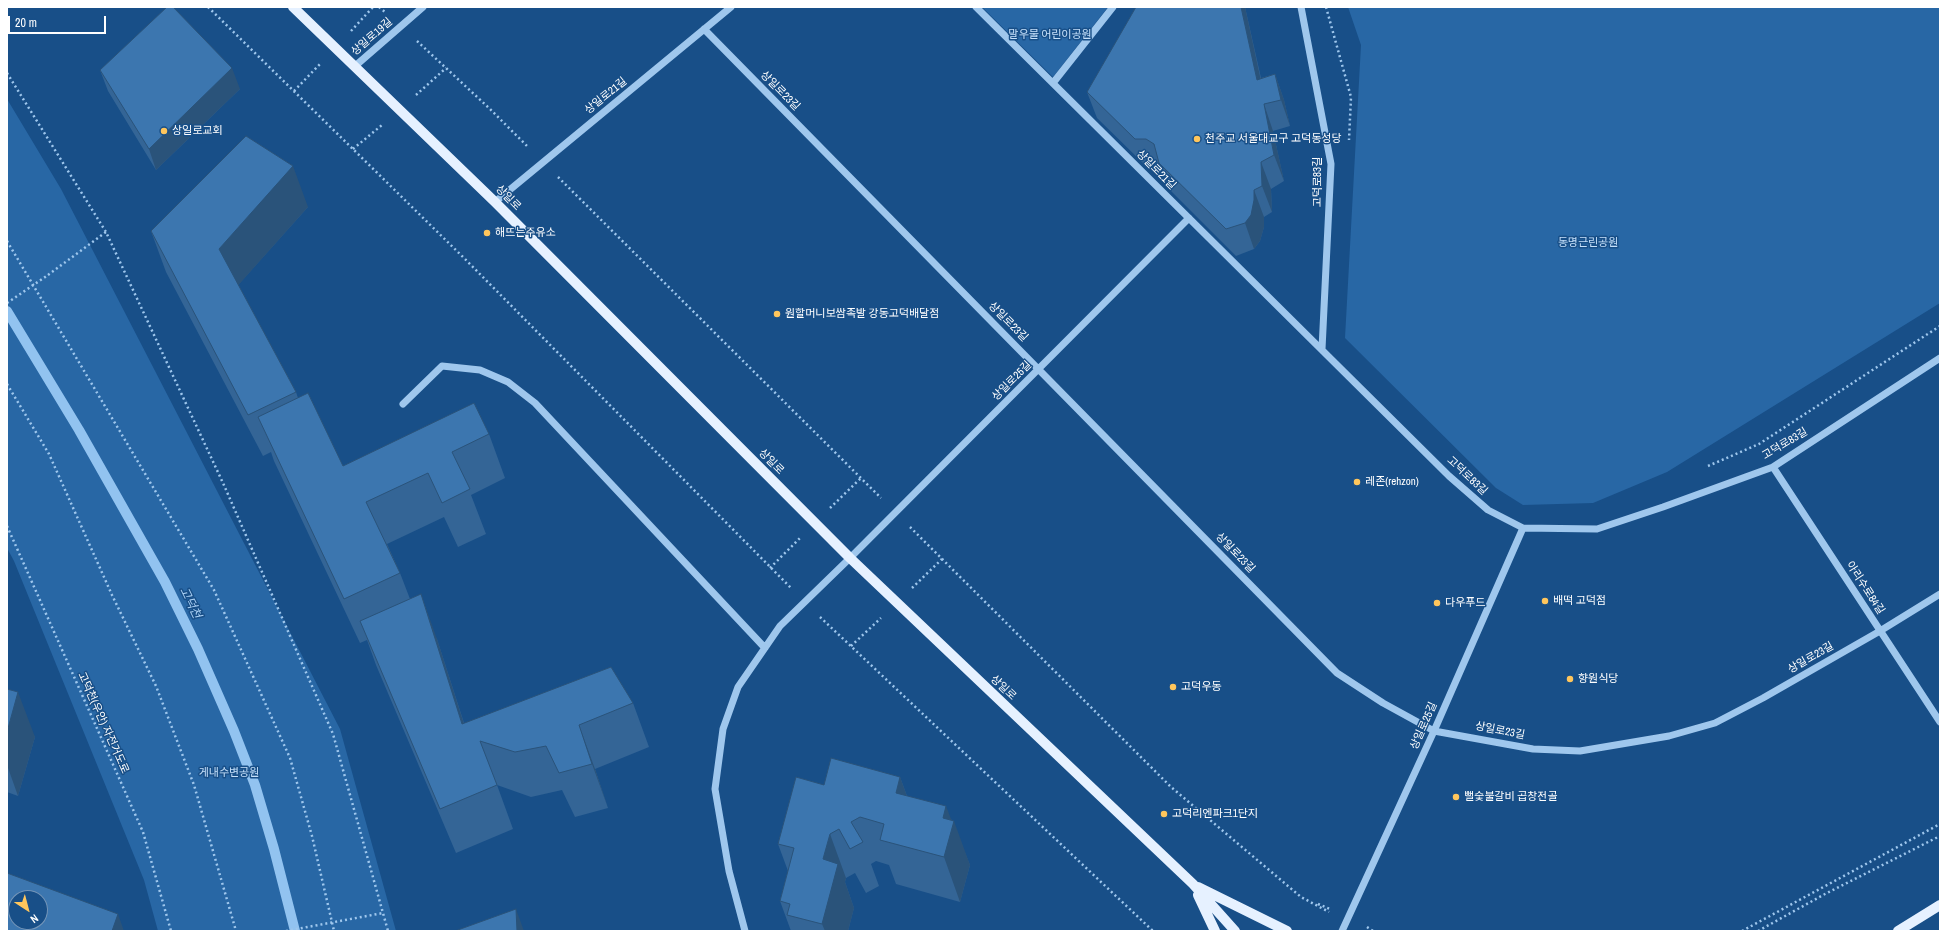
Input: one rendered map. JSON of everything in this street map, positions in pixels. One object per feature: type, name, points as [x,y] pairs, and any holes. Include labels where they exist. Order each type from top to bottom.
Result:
[{"type":"main road","name":"상일로","points":[[293,7],[495,202],[850,558],[1193,884],[1235,931]]},
{"type":"main road","points":[[1193,884],[1215,931]]},
{"type":"main road","points":[[1193,884],[1287,931]]},
{"type":"main road","points":[[1898,931],[1940,904]]},
{"type":"street","name":"상일로19길","points":[[354,67],[423,7]]},
{"type":"street","name":"상일로21길","points":[[495,202],[732,7]]},
{"type":"street","name":"상일로21길","points":[[976,7],[1322,349]]},
{"type":"street","points":[[1053,83],[1113,7]]},
{"type":"street","name":"고덕로83길","points":[[1301,7],[1331,164],[1322,349],[1449,476],[1488,510],[1523,528],[1597,529],[1663,508],[1773,466],[1940,358]]},
{"type":"street","name":"상일로23길","points":[[704,29],[1337,673],[1383,703],[1434,731],[1534,749],[1580,751],[1669,736],[1714,723],[1763,698],[1880,631],[1940,594]]},
{"type":"street","name":"상일로25길","points":[[745,931],[729,871],[715,789],[723,729],[738,687],[780,626],[850,558],[1189,218]]},
{"type":"street","points":[[403,404],[442,366],[480,370],[508,382],[535,403],[765,648]]},
{"type":"street","name":"아리수로84길","points":[[1773,466],[1940,722]]},
{"type":"street","name":"상일로25길","points":[[1342,931],[1434,731],[1523,528]]},
{"type":"path","points":[[208,7],[463,257],[804,602],[1153,931]]},
{"type":"path","points":[[379,7],[490,109],[1171,787],[1302,897]]},
{"type":"path","points":[[7,74],[106,232],[223,483],[333,734],[388,931]]},
{"type":"path","points":[[7,303],[106,232]]},
{"type":"path","points":[[7,241],[214,590],[290,758],[312,836],[334,931]]},
{"type":"path","points":[[1703,469],[1759,444],[1940,326]]},
{"type":"path","points":[[7,384],[49,454],[112,595],[156,686],[194,785],[236,931]]},
{"type":"path","name":"고덕천(우안) 자전거도로","points":[[7,526],[143,832],[171,931]]},
{"type":"path","points":[[1742,931],[1940,824]]},
{"type":"path","points":[[1758,931],[1826,894],[1940,836]]},
{"type":"path","points":[[286,931],[383,913]]},
{"type":"green space","name":"말우물 어린이공원","points":[[982,7],[1108,7],[1053,77]]},
{"type":"green space","name":"동명근린공원","points":[[1348,7],[1940,7],[1940,303],[1667,472],[1593,503],[1523,505],[1496,488],[1345,338],[1361,45]]},
{"type":"green space","name":"게내수변공원","points":[[7,99],[61,189],[340,729],[396,931],[158,931],[144,880],[14,561],[7,548]]},
{"type":"building","name":"상일로교회","points":[[167,7],[173,7],[232,68],[149,149],[100,70]]},
{"type":"building","name":"천주교 서울대교구 고덕동성당","points":[[1136,7],[1241,7],[1257,80],[1275,74],[1281,100],[1264,104],[1274,155],[1261,162],[1262,186],[1254,190],[1251,215],[1245,223],[1226,229],[1159,163],[1154,144],[1146,139],[1135,139],[1087,92]]},
{"type":"building","points":[[246,136],[293,166],[219,249],[296,392],[248,415],[151,231]]},
{"type":"building","points":[[308,393],[343,466],[474,403],[489,434],[452,452],[470,489],[442,503],[428,473],[366,502],[400,573],[344,599],[258,417]]},
{"type":"building","points":[[421,594],[462,724],[611,667],[633,703],[579,725],[592,764],[559,773],[546,746],[515,752],[480,741],[497,785],[440,809],[360,621]]},
{"type":"building","points":[[7,689],[18,692],[7,732]]},
{"type":"building","points":[[831,758],[900,777],[896,793],[946,806],[943,818],[954,821],[944,857],[880,840],[884,824],[860,817],[851,822],[863,842],[850,849],[839,829],[830,834],[823,859],[838,864],[822,924],[787,915],[790,904],[780,901],[794,848],[778,844],[796,777],[824,785]]},
{"type":"building","points":[[7,873],[118,914],[112,931],[7,931]]},
{"type":"building","points":[[516,909],[517,931],[455,931]]},
{"type":"waterway","name":"고덕천","points":[[7,311],[79,430],[165,582],[198,649],[234,731],[255,785],[274,849],[295,931]]},
{"type":"place","name":"상일로교회","points":[[164,131]]},
{"type":"place","name":"천주교 서울대교구 고덕동성당","points":[[1197,139]]},
{"type":"place","name":"해뜨는주유소","points":[[487,233]]},
{"type":"place","name":"원할머니보쌈족발 강동고덕배달점","points":[[777,314]]},
{"type":"place","name":"레존(rehzon)","points":[[1357,482]]},
{"type":"place","name":"배떡 고덕점","points":[[1545,601]]},
{"type":"place","name":"다우푸드","points":[[1437,603]]},
{"type":"place","name":"향원식당","points":[[1570,679]]},
{"type":"place","name":"고덕우동","points":[[1173,687]]},
{"type":"place","name":"뻘숯불갈비 곱창전골","points":[[1456,797]]},
{"type":"place","name":"고덕리엔파크1단지","points":[[1164,814]]}]
